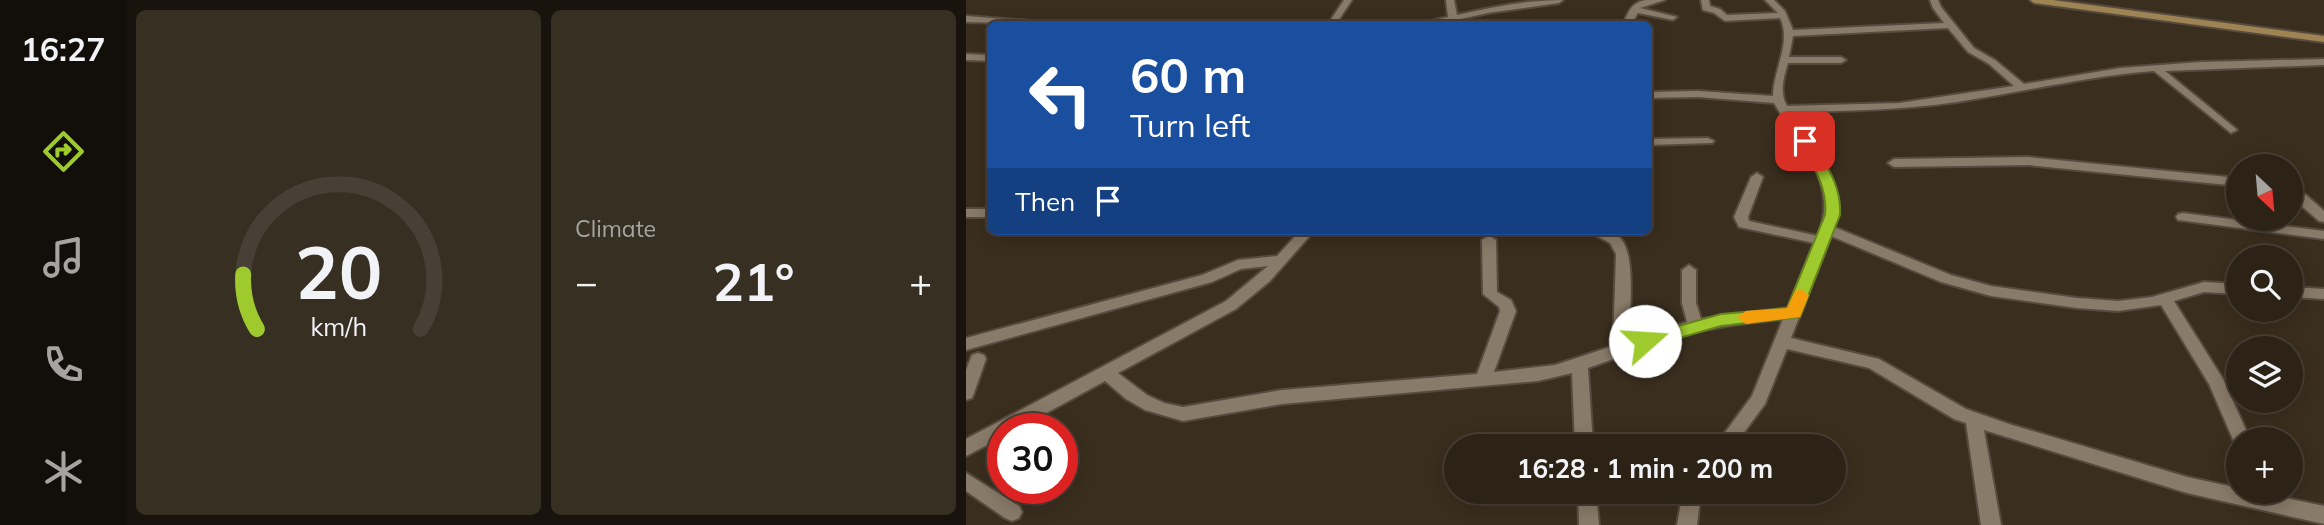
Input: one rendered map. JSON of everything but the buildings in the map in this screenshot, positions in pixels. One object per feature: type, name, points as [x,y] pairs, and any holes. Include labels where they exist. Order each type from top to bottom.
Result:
[{"type":"street","points":[[1334,21],[1348,0]]},
{"type":"street","points":[[1450,0],[1453,18]]},
{"type":"street","points":[[1441,21],[1559,0]]},
{"type":"street","points":[[1628,21],[1633,9],[1641,3],[1661,0]]},
{"type":"street","points":[[1705,0],[1706,8],[1717,11],[1726,18],[1783,15]]},
{"type":"street","points":[[1733,434],[1759,400],[1825,235],[1834,204],[1829,182],[1780,104],[1784,60],[1790,33],[1783,15],[1769,0]]},
{"type":"street","points":[[1934,0],[1971,50],[1992,62],[2022,88]]},
{"type":"street","points":[[2034,0],[2324,39]]},
{"type":"street","points":[[1633,9],[1673,17]]},
{"type":"street","points":[[966,19],[993,21]]},
{"type":"street","points":[[1790,33],[1951,25]]},
{"type":"street","points":[[966,57],[987,58]]},
{"type":"street","points":[[1784,60],[1841,60]]},
{"type":"street","points":[[1652,95],[1698,94],[1780,104],[1899,106],[2120,71],[2324,62]]},
{"type":"street","points":[[2156,68],[2231,130]]},
{"type":"street","points":[[1652,142],[1708,141]]},
{"type":"street","points":[[1894,163],[2039,162],[2226,181]]},
{"type":"street","points":[[1757,177],[1741,217],[1744,223],[1825,235],[1946,279],[1991,291],[2103,306],[2133,305],[2204,287],[2226,288]]},
{"type":"street","points":[[2303,199],[2324,218]]},
{"type":"street","points":[[966,213],[987,213]]},
{"type":"street","points":[[2183,217],[2324,235]]},
{"type":"street","points":[[966,448],[1231,305],[1246,295],[1303,235]]},
{"type":"street","points":[[1604,235],[1615,240],[1623,254],[1621,350]]},
{"type":"street","points":[[1483,380],[1508,311],[1506,304],[1490,294],[1489,240]]},
{"type":"street","points":[[966,344],[1207,279],[1238,265],[1281,260]]},
{"type":"street","points":[[1689,270],[1689,303],[1695,325]]},
{"type":"street","points":[[2303,293],[2324,294]]},
{"type":"street","points":[[2164,298],[2217,379],[2237,427]]},
{"type":"street","points":[[1107,372],[1119,385],[1150,406],[1183,414],[1282,397],[1538,375],[1580,365],[1695,325],[1794,313]]},
{"type":"street","points":[[1782,342],[1873,363],[1898,376],[1928,398],[1974,420],[2187,485],[2226,492]]},
{"type":"street","points":[[966,393],[978,359]]},
{"type":"street","points":[[1580,365],[1583,434]]},
{"type":"street","points":[[1974,420],[1990,525]]},
{"type":"street","points":[[966,481],[1012,512]]},
{"type":"street","points":[[1588,504],[1589,525]]},
{"type":"street","points":[[1687,525],[1690,504]]},
{"type":"street","points":[[2286,504],[2324,514]]},
{"type":"slow traffic","points":[[1746,317],[1794,313],[1801,295]]},
{"type":"route","points":[[1645,341],[1669,332],[1721,320],[1794,313],[1833,215],[1834,204],[1833,193],[1825,173],[1805,141]]}]
